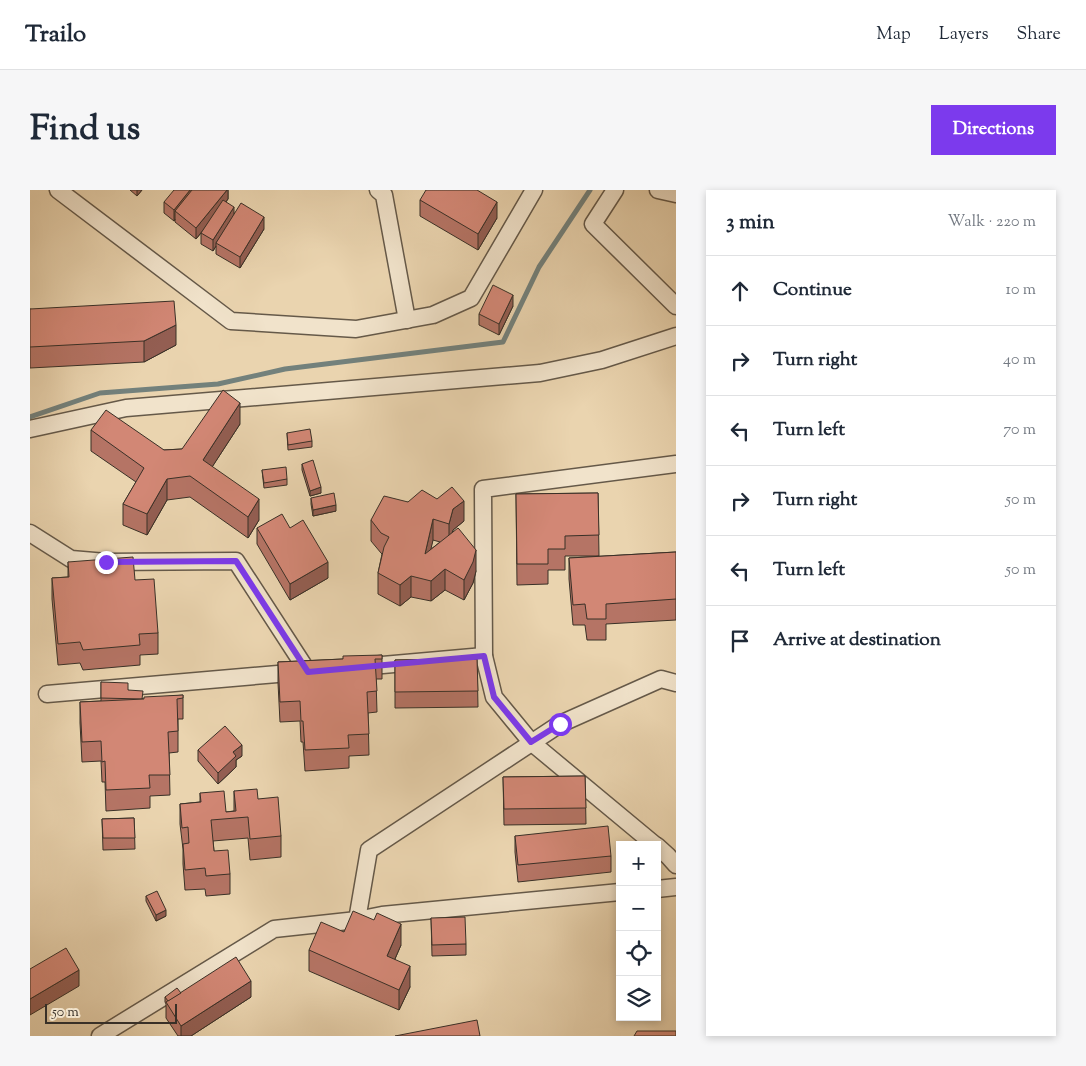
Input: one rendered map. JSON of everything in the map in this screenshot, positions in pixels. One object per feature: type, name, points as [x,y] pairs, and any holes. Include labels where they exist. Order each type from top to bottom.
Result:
[{"type":"street","points":[[58,190],[231,321],[356,329],[433,314],[470,298],[534,190]]},
{"type":"street","points":[[378,190],[384,195],[407,320]]},
{"type":"street","points":[[615,190],[593,224],[676,306]]},
{"type":"street","points":[[658,190],[676,194]]},
{"type":"street","points":[[30,429],[126,408],[540,373],[602,360],[676,336]]},
{"type":"street","points":[[650,841],[531,742],[494,697],[484,656],[483,489],[676,464]]},
{"type":"street","points":[[30,533],[72,558],[106,562],[236,561],[308,672]]},
{"type":"street","points":[[347,668],[484,656]]},
{"type":"street","points":[[47,694],[328,670]]},
{"type":"street","points":[[357,920],[369,850],[560,724],[661,679],[676,683]]},
{"type":"street","points":[[661,850],[676,865]]},
{"type":"street","points":[[661,889],[676,887]]},
{"type":"street","points":[[100,1036],[274,928],[357,920],[382,915],[616,892]]},
{"type":"building","points":[[174,190],[190,190],[174,210],[164,202]]},
{"type":"building","points":[[192,190],[227,190],[196,228],[175,211]]},
{"type":"building","points":[[426,190],[477,190],[497,202],[478,234],[420,200]]},
{"type":"building","points":[[223,200],[234,207],[213,240],[201,233]]},
{"type":"building","points":[[241,203],[264,217],[240,257],[216,243]]},
{"type":"building","points":[[493,285],[513,295],[499,324],[479,314]]},
{"type":"building","points":[[174,301],[176,325],[144,341],[30,347],[30,309]]},
{"type":"building","points":[[223,390],[240,403],[203,460],[259,499],[248,517],[190,476],[167,479],[147,514],[123,504],[144,468],[91,430],[106,410],[164,450],[182,449]]},
{"type":"building","points":[[310,429],[312,441],[288,445],[287,433]]},
{"type":"building","points":[[313,460],[321,487],[310,491],[302,464]]},
{"type":"building","points":[[286,467],[287,479],[264,483],[262,470]]},
{"type":"building","points":[[452,487],[464,501],[453,509],[449,524],[433,519],[425,554],[458,528],[476,550],[473,562],[464,580],[445,569],[431,581],[411,576],[400,585],[378,573],[384,547],[389,537],[381,533],[371,520],[384,496],[408,502],[422,490],[437,499]]},
{"type":"building","points":[[334,493],[336,505],[313,510],[311,498]]},
{"type":"building","points":[[598,493],[599,535],[565,536],[565,549],[548,549],[548,564],[517,564],[516,494]]},
{"type":"building","points":[[282,514],[290,528],[303,520],[328,562],[290,584],[257,528]]},
{"type":"building","points":[[676,552],[676,599],[606,604],[606,619],[587,619],[585,604],[573,605],[569,558]]},
{"type":"building","points":[[133,557],[135,580],[154,579],[158,633],[139,634],[140,645],[83,650],[80,642],[58,644],[52,578],[69,577],[68,562]]},
{"type":"building","points":[[382,655],[382,659],[375,659],[377,691],[367,692],[369,734],[348,735],[349,748],[305,750],[300,701],[280,702],[278,662],[343,659],[343,656]]},
{"type":"building","points":[[477,659],[478,691],[395,692],[395,660]]},
{"type":"building","points":[[101,682],[128,683],[128,690],[143,691],[142,699],[101,698]]},
{"type":"building","points":[[183,695],[183,698],[177,699],[178,731],[168,732],[170,775],[149,775],[150,788],[106,790],[105,761],[102,762],[101,741],[82,742],[80,702]]},
{"type":"building","points":[[225,726],[242,745],[233,752],[236,756],[218,773],[198,750]]},
{"type":"building","points":[[585,776],[586,808],[504,809],[503,777]]},
{"type":"building","points":[[257,789],[258,799],[278,797],[281,836],[250,839],[248,817],[211,820],[214,851],[228,850],[230,874],[206,876],[205,868],[185,870],[183,844],[189,843],[188,827],[182,828],[180,804],[201,802],[200,793],[224,791],[226,812],[236,811],[234,791]]},
{"type":"building","points":[[134,818],[135,838],[103,838],[102,819]]},
{"type":"building","points":[[608,826],[611,856],[518,865],[515,836]]},
{"type":"building","points":[[157,891],[166,910],[156,915],[146,896]]},
{"type":"building","points":[[353,911],[374,920],[377,913],[401,924],[387,956],[410,966],[399,990],[309,950],[321,922],[344,932]]},
{"type":"building","points":[[465,917],[466,944],[432,945],[431,918]]},
{"type":"building","points":[[66,948],[79,970],[30,999],[30,969]]},
{"type":"building","points":[[236,957],[251,981],[181,1026],[166,1002]]},
{"type":"building","points":[[177,988],[181,993],[168,1001],[165,997]]},
{"type":"building","points":[[477,1020],[480,1036],[395,1036]]},
{"type":"building","points":[[637,1031],[676,1031],[676,1036],[634,1036]]},
{"type":"waterway","points":[[30,417],[100,393],[218,384],[285,369],[503,342],[539,267],[590,190]]},
{"type":"route","points":[[106,562],[236,561],[308,672],[484,656],[494,697],[531,742],[560,724]]}]
